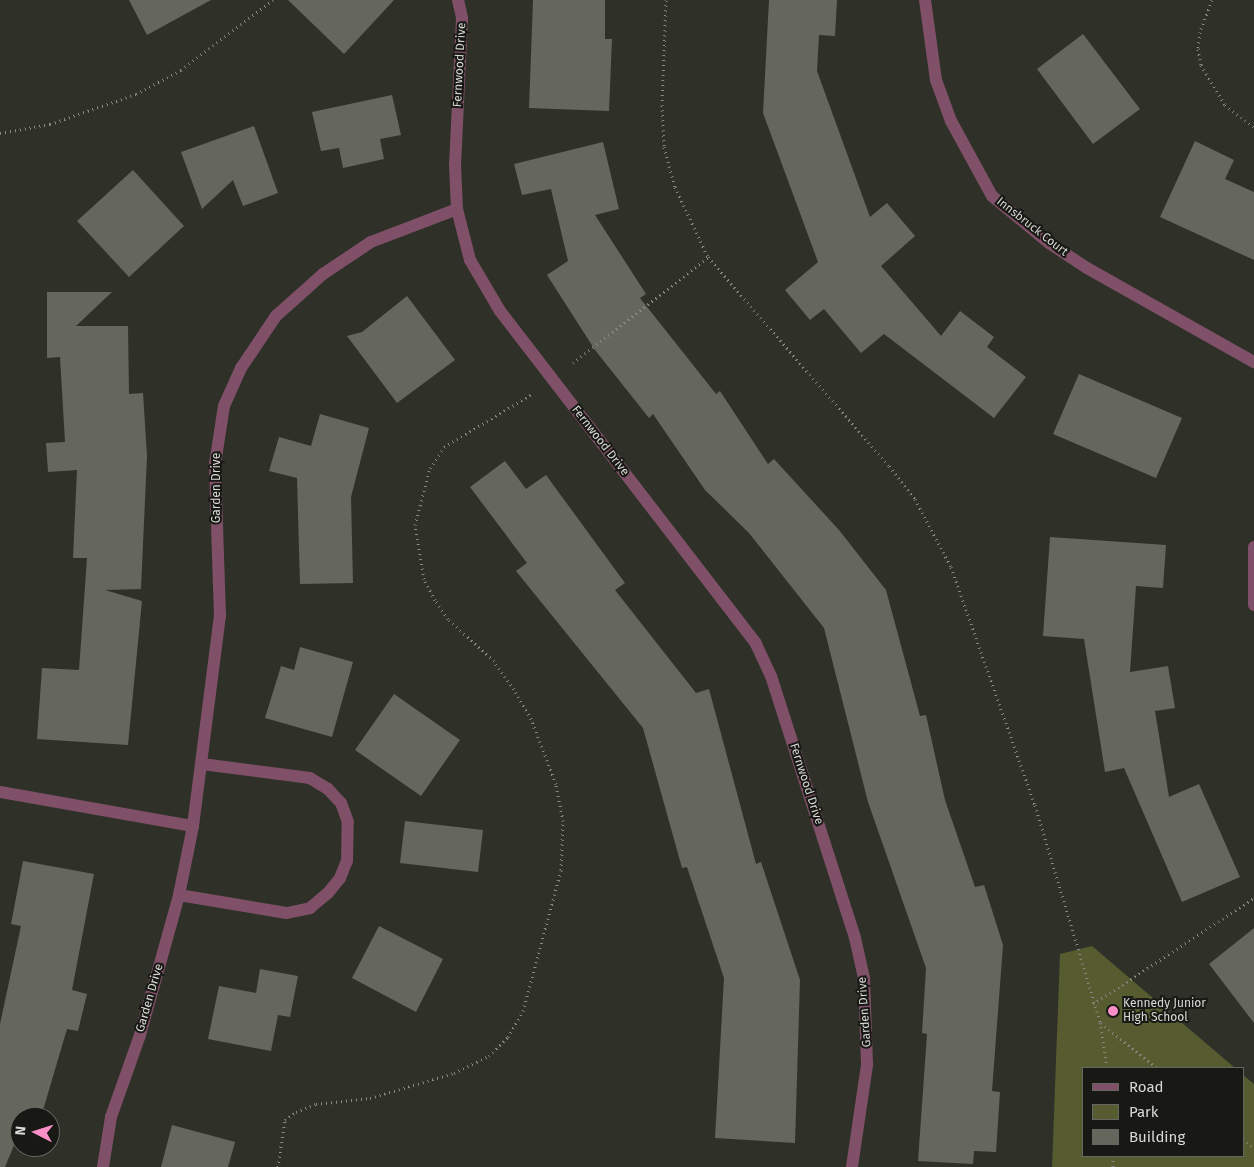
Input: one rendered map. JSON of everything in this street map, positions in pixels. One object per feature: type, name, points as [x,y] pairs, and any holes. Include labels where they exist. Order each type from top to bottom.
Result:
[{"type":"street","name":"Fernwood Drive","points":[[458,0],[462,18],[455,164],[457,208],[470,260],[500,311],[756,644],[771,676],[830,861]]},
{"type":"street","name":"Innsbruck Court","points":[[925,0],[936,80],[951,121],[992,196],[1049,243],[1087,268],[1254,362]]},
{"type":"street","name":"Garden Drive","points":[[103,1167],[111,1117],[140,1035],[179,895],[193,826],[220,616],[215,464],[227,398],[241,368],[276,316],[323,274],[371,242],[457,208]]},
{"type":"street","points":[[1254,547],[1254,604]]},
{"type":"street","points":[[179,895],[287,913],[310,908],[328,893],[340,878],[346,861],[348,822],[341,803],[328,789],[310,778],[202,764]]},
{"type":"street","points":[[0,792],[193,826]]},
{"type":"street","name":"Garden Drive","points":[[830,861],[855,938],[867,1022],[862,1117],[852,1167]]},
{"type":"path","points":[[0,133],[50,124],[136,94],[181,70],[272,0]]},
{"type":"path","points":[[666,0],[664,147],[675,187],[708,257],[889,466],[934,532],[965,604],[1035,805],[1093,1004],[1100,1022],[1107,1067]]},
{"type":"path","points":[[1212,0],[1200,32],[1198,49],[1201,65],[1225,105],[1254,127]]},
{"type":"path","points":[[278,1167],[285,1120],[296,1112],[316,1104],[370,1098],[454,1073],[489,1056],[508,1037],[523,1012],[561,870],[562,821],[556,784],[531,718],[514,689],[494,661],[448,619],[424,579],[415,525],[430,468],[444,447],[553,380],[708,257]]},
{"type":"path","points":[[1093,1004],[1254,898]]},
{"type":"path","points":[[1100,1022],[1156,1067]]},
{"type":"path","points":[[1244,1140],[1254,1148]]},
{"type":"green space","name":"Kennedy Junior High School","points":[[1092,946],[1234,1067],[1082,1067],[1082,1157],[1244,1157],[1244,1076],[1254,1084],[1254,1167],[1052,1167],[1060,954]]},
{"type":"building","points":[[129,0],[211,0],[147,35]]},
{"type":"building","points":[[288,0],[394,0],[344,54]]},
{"type":"building","points":[[533,0],[605,0],[605,39],[612,39],[609,111],[529,108]]},
{"type":"building","points":[[769,0],[837,0],[835,36],[819,35],[817,71],[870,217],[887,203],[915,236],[881,266],[941,336],[960,311],[994,337],[987,347],[1026,377],[994,418],[884,334],[861,353],[824,309],[810,320],[785,290],[818,262],[763,113]]},
{"type":"building","points":[[1083,34],[1140,109],[1093,144],[1037,69]]},
{"type":"building","points":[[392,95],[401,135],[380,139],[384,159],[343,168],[339,148],[321,151],[312,112]]},
{"type":"building","points":[[254,126],[278,193],[243,206],[233,180],[202,209],[181,152]]},
{"type":"building","points":[[1195,141],[1234,160],[1225,179],[1254,192],[1254,260],[1160,217]]},
{"type":"building","points":[[603,142],[619,209],[595,215],[646,294],[640,298],[716,394],[720,391],[768,464],[774,459],[839,530],[886,590],[920,716],[926,715],[945,800],[975,887],[984,885],[1003,945],[992,1091],[1000,1092],[996,1152],[974,1151],[973,1164],[918,1161],[927,1034],[922,1033],[926,968],[868,802],[824,628],[749,533],[705,490],[653,414],[649,418],[595,350],[547,275],[568,261],[551,189],[522,195],[514,164]]},
{"type":"building","points":[[133,170],[184,226],[129,277],[77,221]]},
{"type":"building","points":[[47,292],[112,292],[76,326],[128,326],[129,394],[143,393],[147,456],[141,589],[105,590],[142,601],[128,745],[37,739],[42,668],[79,670],[87,558],[73,558],[77,470],[48,472],[46,443],[65,442],[60,357],[47,358]]},
{"type":"building","points":[[407,296],[455,360],[397,403],[347,336],[362,332]]},
{"type":"building","points":[[1079,374],[1182,418],[1156,478],[1053,434]]},
{"type":"building","points":[[320,414],[369,428],[351,497],[353,583],[300,584],[297,478],[269,471],[279,437],[311,446]]},
{"type":"building","points":[[505,461],[526,489],[546,475],[625,583],[615,590],[696,693],[709,689],[756,864],[761,862],[800,980],[795,1143],[715,1138],[724,978],[687,867],[682,868],[643,728],[516,571],[527,563],[470,487]]},
{"type":"building","points":[[1050,537],[1166,545],[1163,588],[1136,586],[1130,672],[1168,666],[1175,708],[1155,711],[1169,797],[1199,784],[1240,877],[1182,902],[1124,768],[1105,772],[1084,639],[1043,636]]},
{"type":"building","points":[[300,647],[353,662],[332,737],[265,718],[281,666],[294,670]]},
{"type":"building","points":[[394,694],[460,740],[421,796],[355,750]]},
{"type":"building","points":[[405,821],[483,830],[478,872],[400,863]]},
{"type":"building","points":[[23,861],[94,874],[72,990],[87,994],[78,1031],[67,1029],[44,1107],[10,1107],[10,1155],[5,1167],[0,1167],[0,1024],[21,926],[11,924]]},
{"type":"building","points":[[379,926],[443,959],[416,1012],[352,978]]},
{"type":"building","points":[[1254,928],[1254,1023],[1209,964]]},
{"type":"building","points":[[260,969],[298,976],[290,1017],[278,1015],[271,1051],[208,1039],[219,986],[256,993]]},
{"type":"building","points":[[172,1125],[235,1142],[228,1167],[161,1167]]},
{"type":"place","name":"Kennedy Junior High School","points":[[1113,1011]]}]
